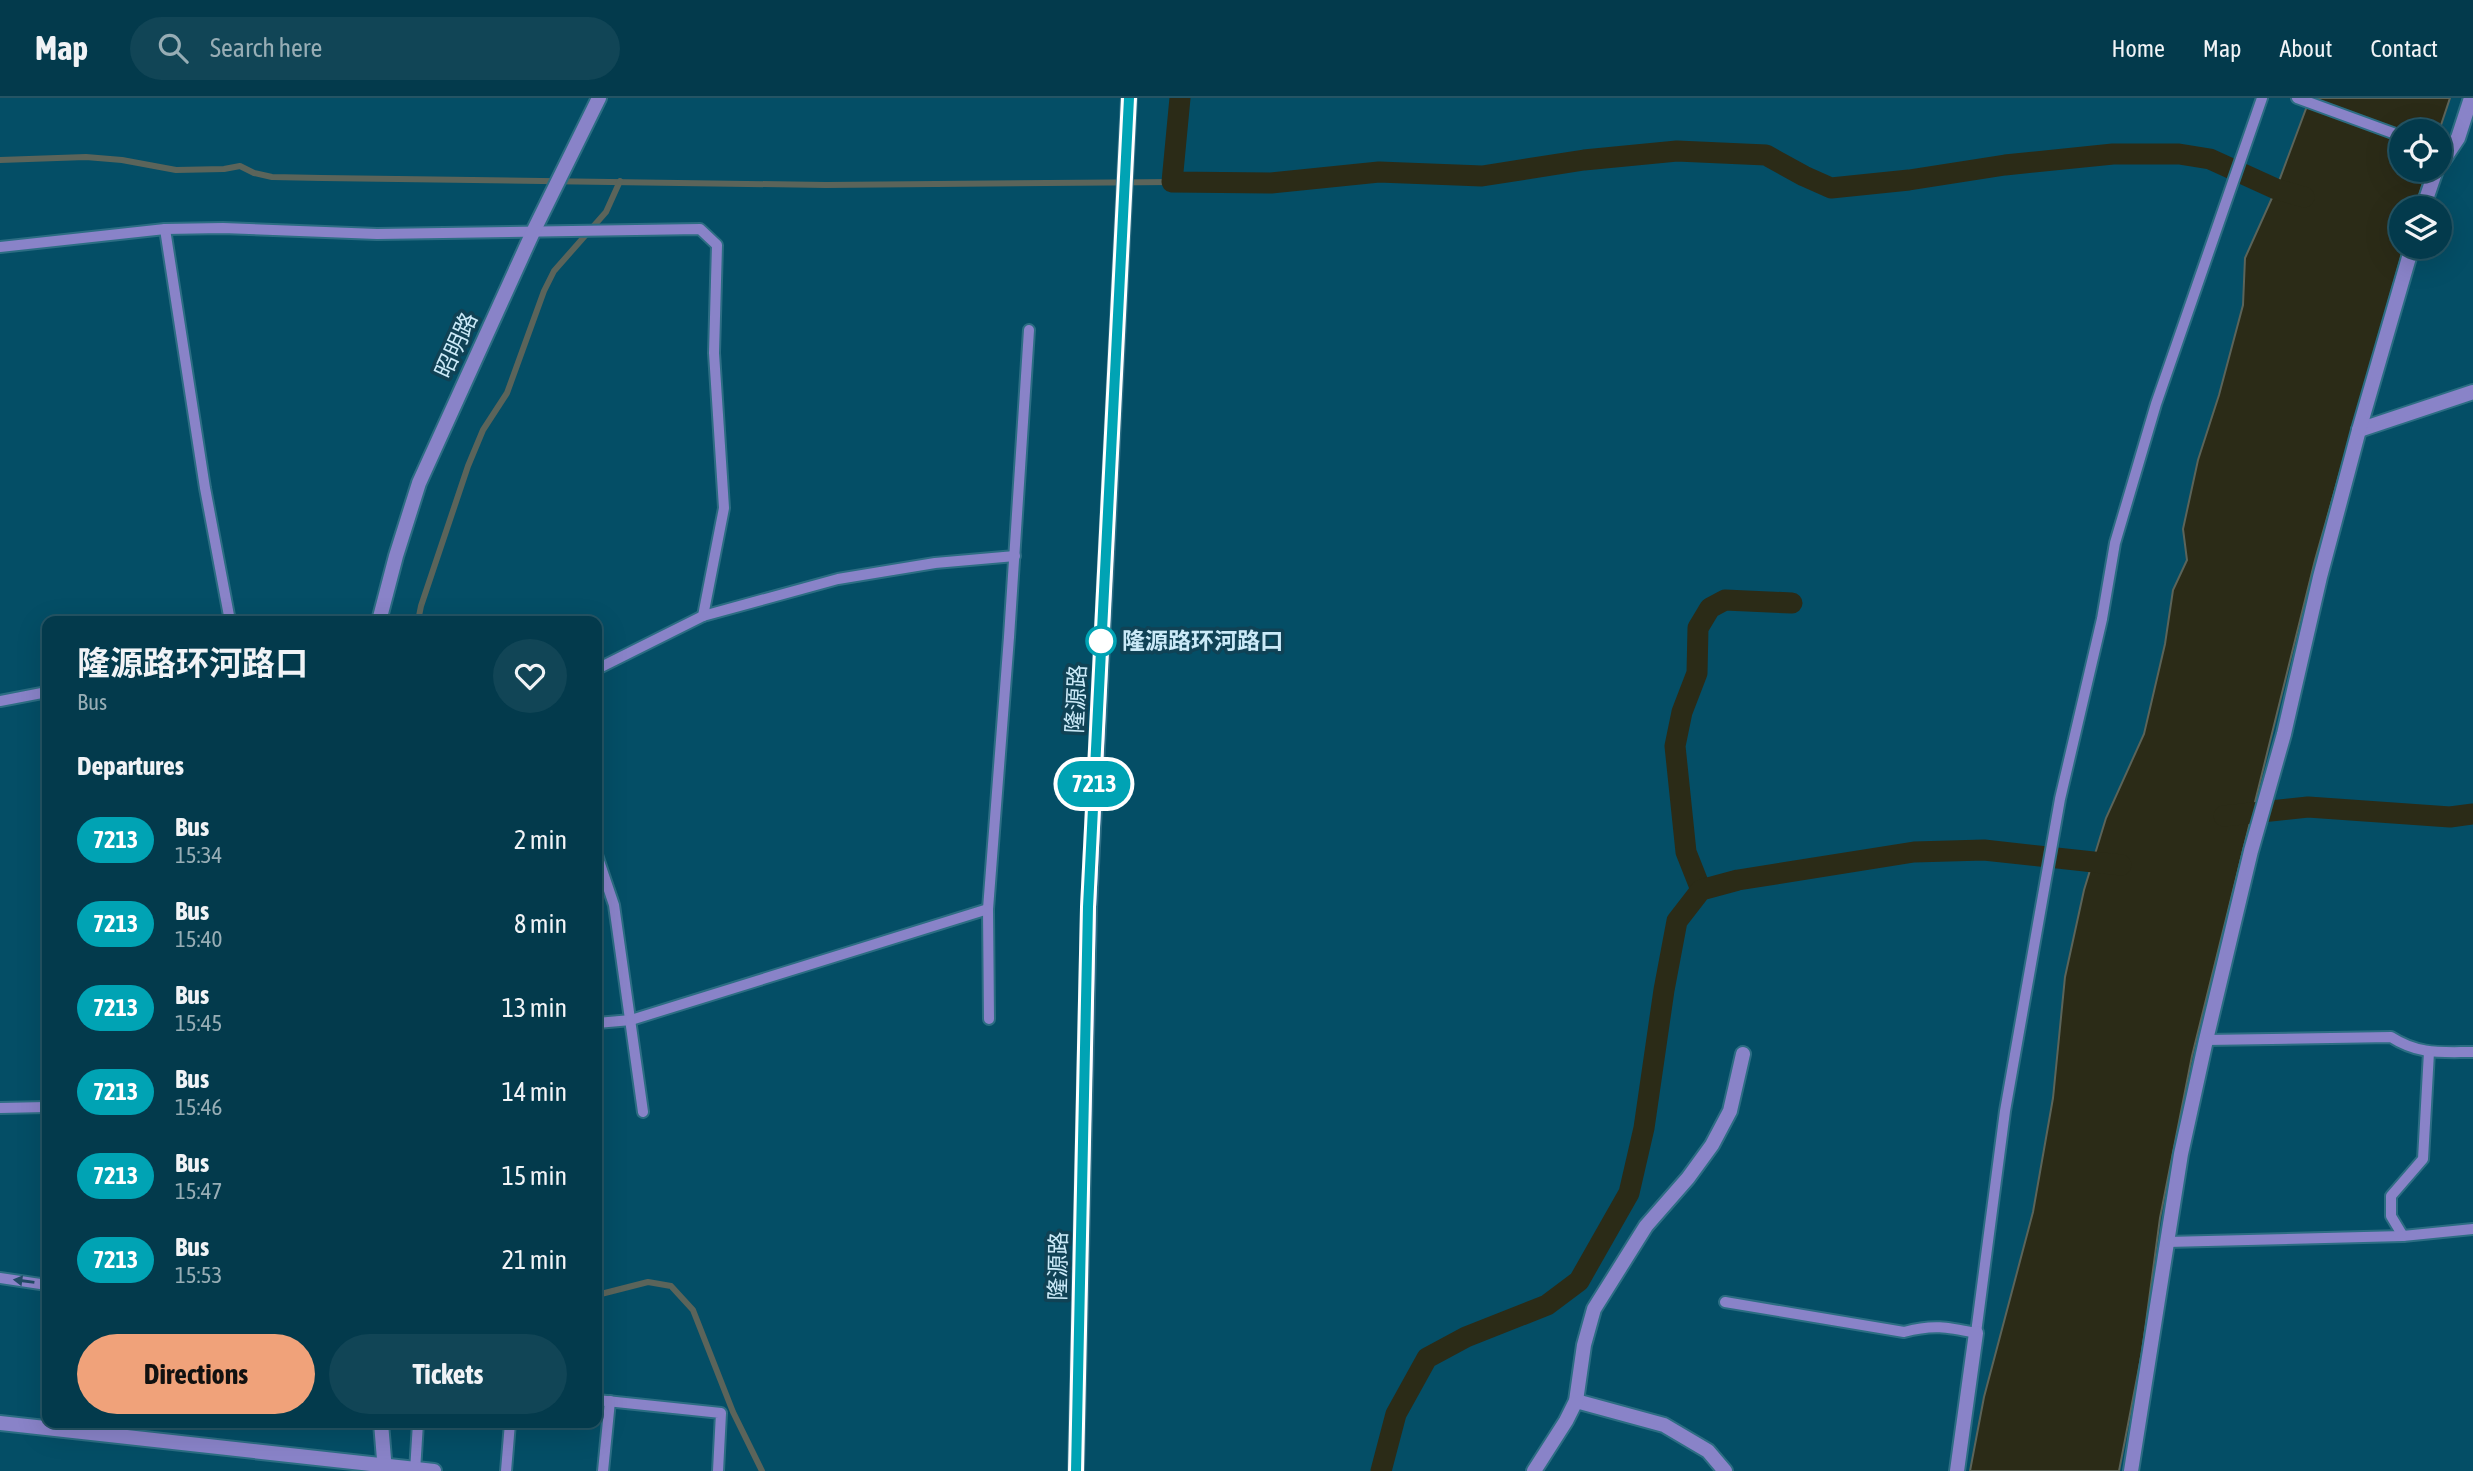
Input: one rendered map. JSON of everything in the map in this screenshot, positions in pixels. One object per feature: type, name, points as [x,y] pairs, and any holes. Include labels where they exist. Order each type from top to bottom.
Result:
[{"type":"main road","name":"隆源路","points":[[1076,1471],[1088,907],[1129,98]]},
{"type":"street","name":"昭明路","points":[[380,616],[419,483],[533,232],[599,98]]},
{"type":"street","points":[[2452,145],[2458,138],[2471,98]]},
{"type":"street","points":[[2131,1471],[2181,1154],[2206,1040],[2251,851],[2284,734],[2320,577],[2409,259]]},
{"type":"street","points":[[2359,430],[2473,392]]},
{"type":"street","points":[[1534,1471],[1576,1401],[1584,1345],[1594,1309],[1646,1226],[1688,1178],[1712,1145],[1730,1111],[1743,1054]]},
{"type":"street","points":[[1957,1471],[1976,1333]]},
{"type":"street","points":[[1576,1401],[1664,1425],[1708,1451],[1725,1471]]},
{"type":"street","points":[[0,1423],[42,1425]]},
{"type":"street","points":[[77,1428],[385,1468],[434,1471]]},
{"type":"street","points":[[381,1428],[385,1468]]},
{"type":"lane","points":[[1724,1302],[1904,1332],[1926,1326],[1949,1327],[1976,1333],[2006,1111],[2060,799],[2102,620],[2115,543],[2156,404],[2262,98]]},
{"type":"lane","points":[[2297,98],[2389,132]]},
{"type":"lane","points":[[0,247],[165,229],[223,228],[377,234],[700,229],[717,245],[715,353],[724,508],[703,617]]},
{"type":"lane","points":[[165,229],[205,488],[229,616]]},
{"type":"lane","points":[[989,1018],[988,909],[1029,330]]},
{"type":"lane","points":[[602,667],[703,617],[838,579],[935,563],[1015,556]]},
{"type":"lane","points":[[0,701],[42,693]]},
{"type":"lane","points":[[602,870],[614,905],[643,1112]]},
{"type":"lane","points":[[602,1023],[631,1020],[988,909]]},
{"type":"lane","points":[[2206,1040],[2391,1037],[2407,1047],[2429,1052],[2473,1052]]},
{"type":"lane","points":[[2403,1236],[2391,1216],[2391,1196],[2423,1159],[2429,1052]]},
{"type":"lane","points":[[0,1108],[42,1107]]},
{"type":"lane","points":[[2167,1242],[2403,1236],[2473,1229]]},
{"type":"lane","points":[[0,1278],[42,1284]]},
{"type":"lane","points":[[602,1400],[722,1413],[718,1471]]},
{"type":"lane","points":[[603,1471],[610,1401]]},
{"type":"lane","points":[[415,1470],[418,1428]]},
{"type":"lane","points":[[506,1471],[510,1428]]},
{"type":"shaded area","points":[[2310,98],[2450,98],[2443,119],[2389,119],[2389,182],[2423,182],[2419,196],[2389,196],[2389,259],[2401,259],[2315,560],[2192,1056],[2160,1218],[2142,1352],[2119,1471],[1970,1471],[1984,1397],[2033,1212],[2053,1098],[2065,977],[2084,890],[2106,818],[2144,734],[2165,644],[2173,590],[2187,560],[2183,529],[2198,460],[2243,305],[2245,258],[2276,189]]},
{"type":"waterway","points":[[1180,98],[1172,182],[1271,183],[1379,172],[1482,176],[1584,160],[1677,151],[1766,155],[1831,188],[2113,154],[2179,154],[2210,159],[2276,189],[2304,197]]},
{"type":"waterway","points":[[0,160],[86,157],[122,160],[176,170],[240,166],[272,177],[322,178],[826,185],[1172,182]]},
{"type":"waterway","points":[[419,616],[468,466],[483,430],[507,393],[544,291],[554,271],[606,212],[620,181]]},
{"type":"waterway","points":[[1701,890],[1686,852],[1675,746],[1682,712],[1697,673],[1698,628],[1710,608],[1725,600],[1792,603]]},
{"type":"waterway","points":[[2224,816],[2308,807],[2450,817],[2473,814]]},
{"type":"waterway","points":[[1381,1471],[1396,1414],[1427,1358],[1466,1337],[1547,1305],[1579,1281],[1629,1193],[1644,1128],[1677,921],[1701,890],[1738,880],[1914,852],[1984,850],[2121,865]]},
{"type":"waterway","points":[[602,1294],[648,1282],[671,1286],[693,1310],[733,1412],[762,1471]]},
{"type":"bus line","name":"7213","points":[[1076,1471],[1088,907],[1129,98]]},
{"type":"place","name":"隆源路环河路口","points":[[1101,641]]}]
